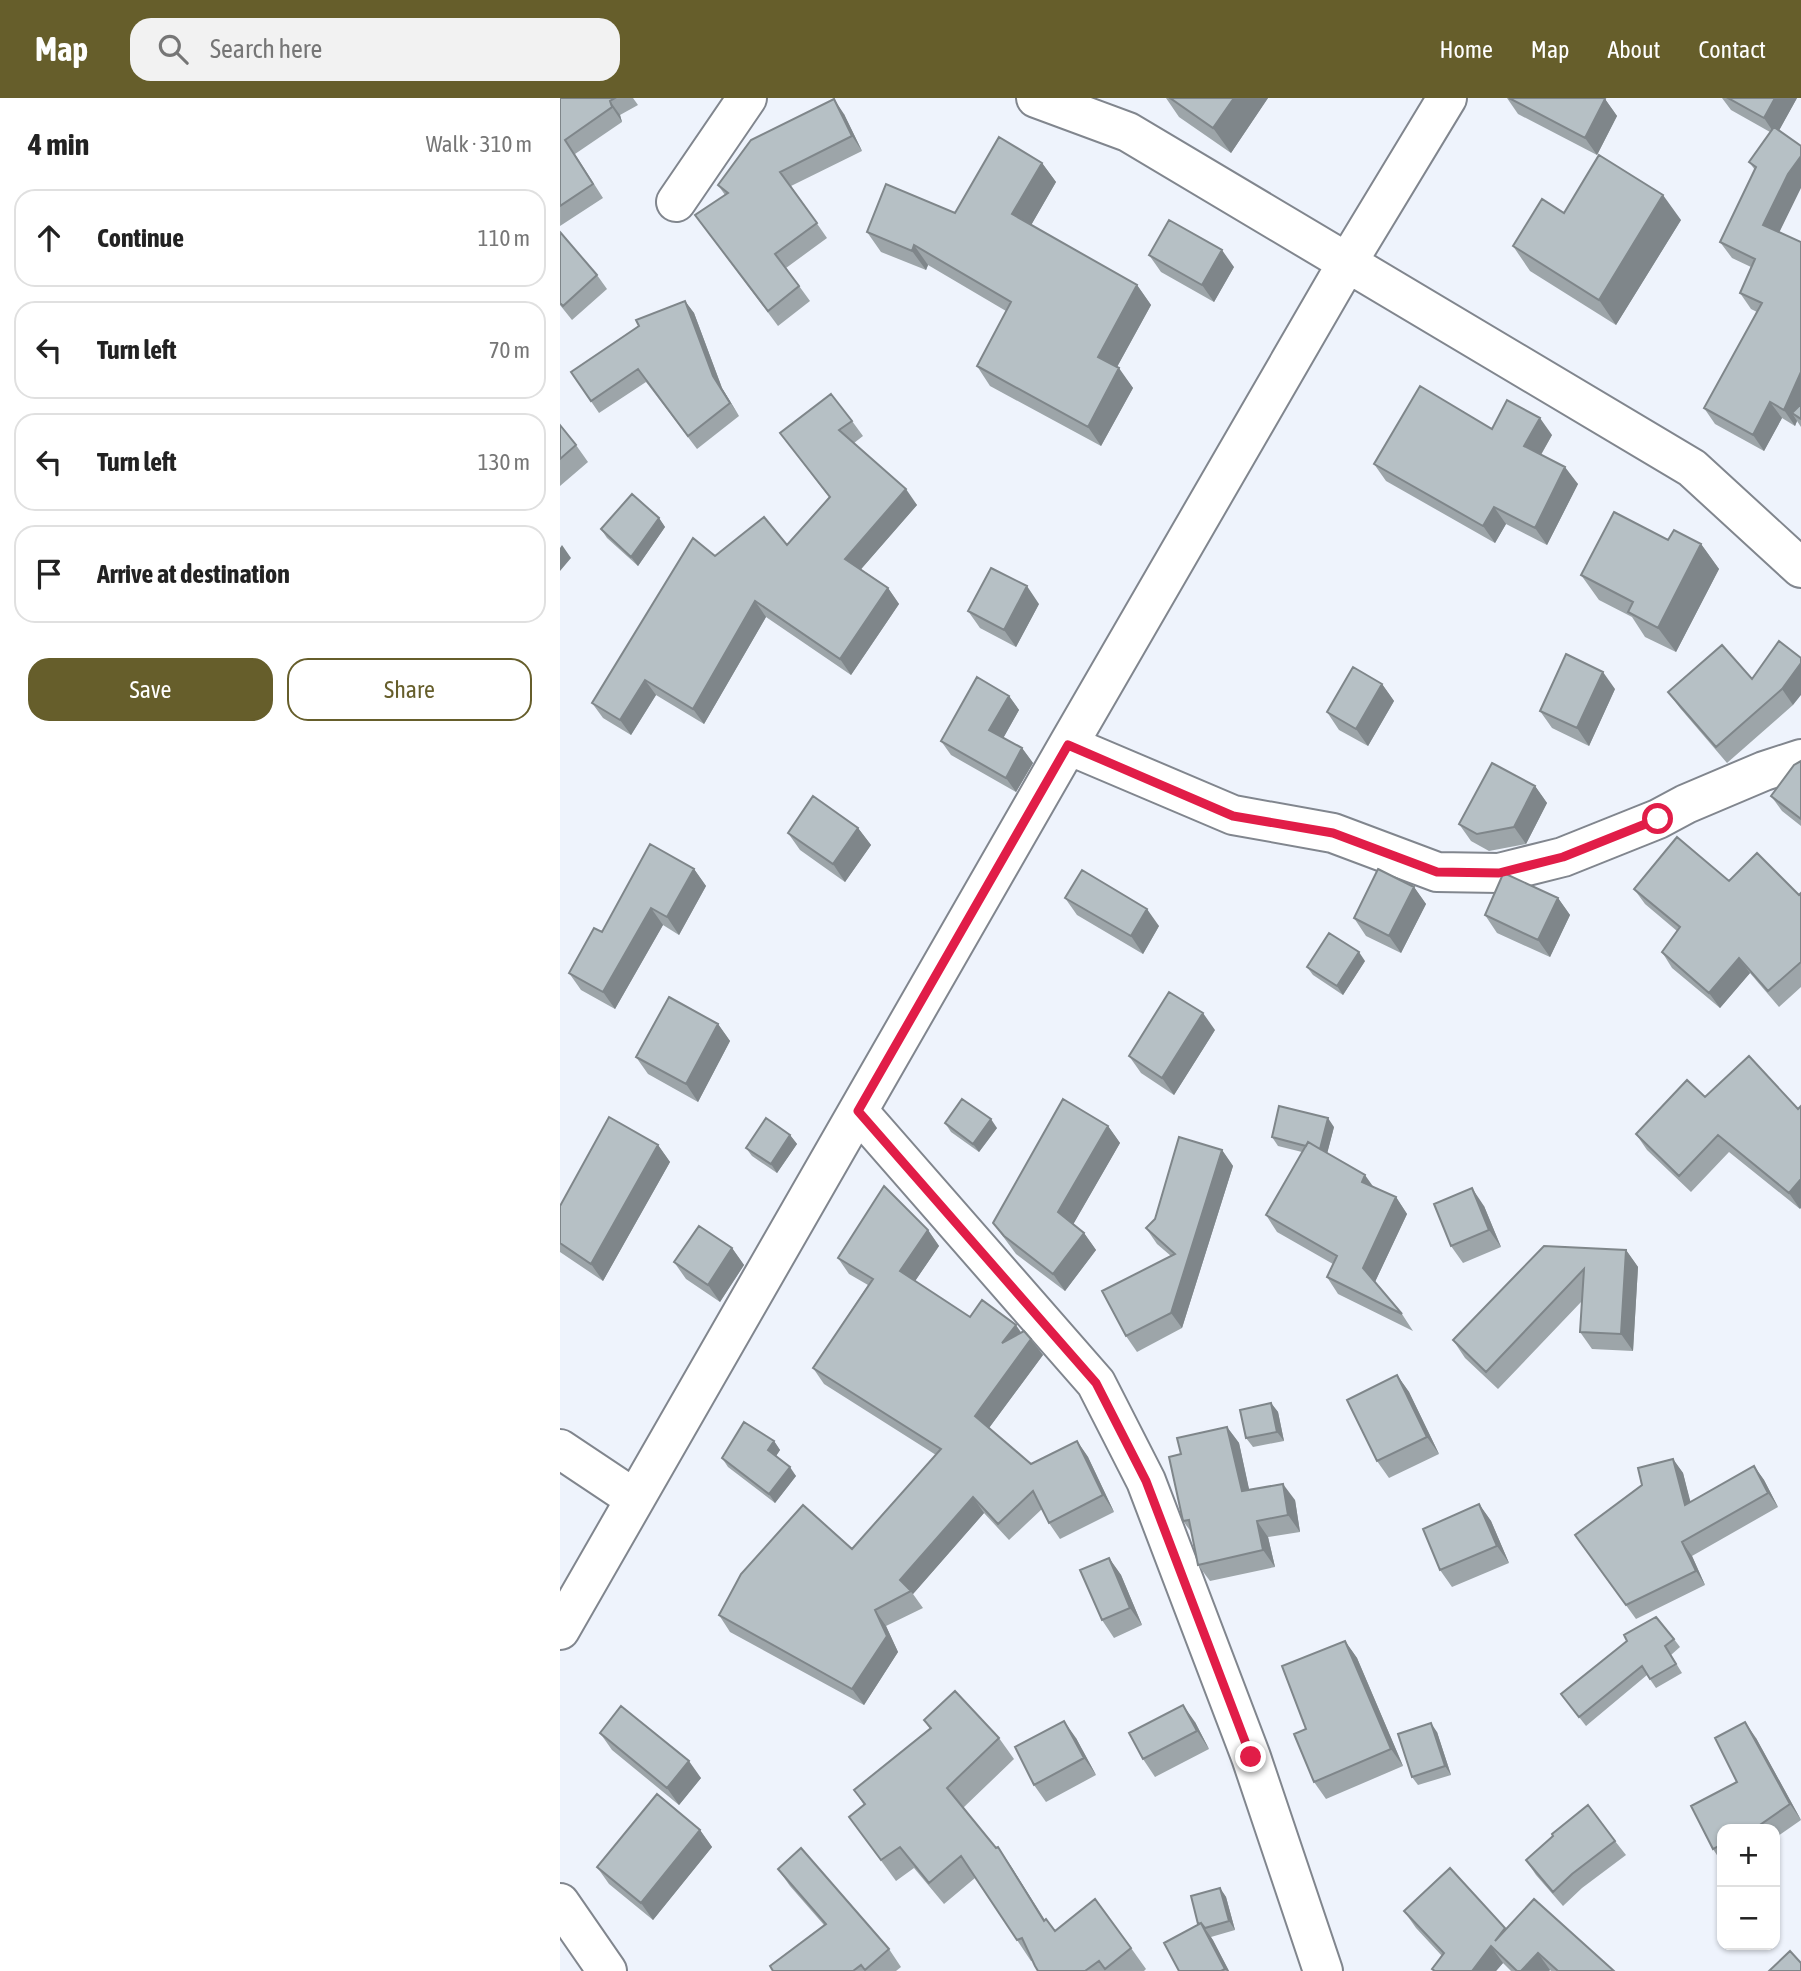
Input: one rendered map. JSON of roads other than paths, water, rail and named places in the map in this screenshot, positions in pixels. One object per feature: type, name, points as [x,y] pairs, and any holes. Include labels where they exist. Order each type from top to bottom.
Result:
[{"type":"street","points":[[676,202],[747,98]]},
{"type":"street","points":[[1036,98],[1128,132],[1692,468],[1801,568]]},
{"type":"street","points":[[560,1630],[1347,263],[1447,98]]},
{"type":"street","points":[[1068,745],[1233,816],[1333,833],[1437,872],[1499,873],[1563,857],[1801,758]]},
{"type":"street","points":[[858,1111],[1096,1383],[1146,1481],[1251,1757],[1323,1971]]},
{"type":"street","points":[[560,1449],[635,1499]]},
{"type":"street","points":[[560,1903],[607,1971]]}]
